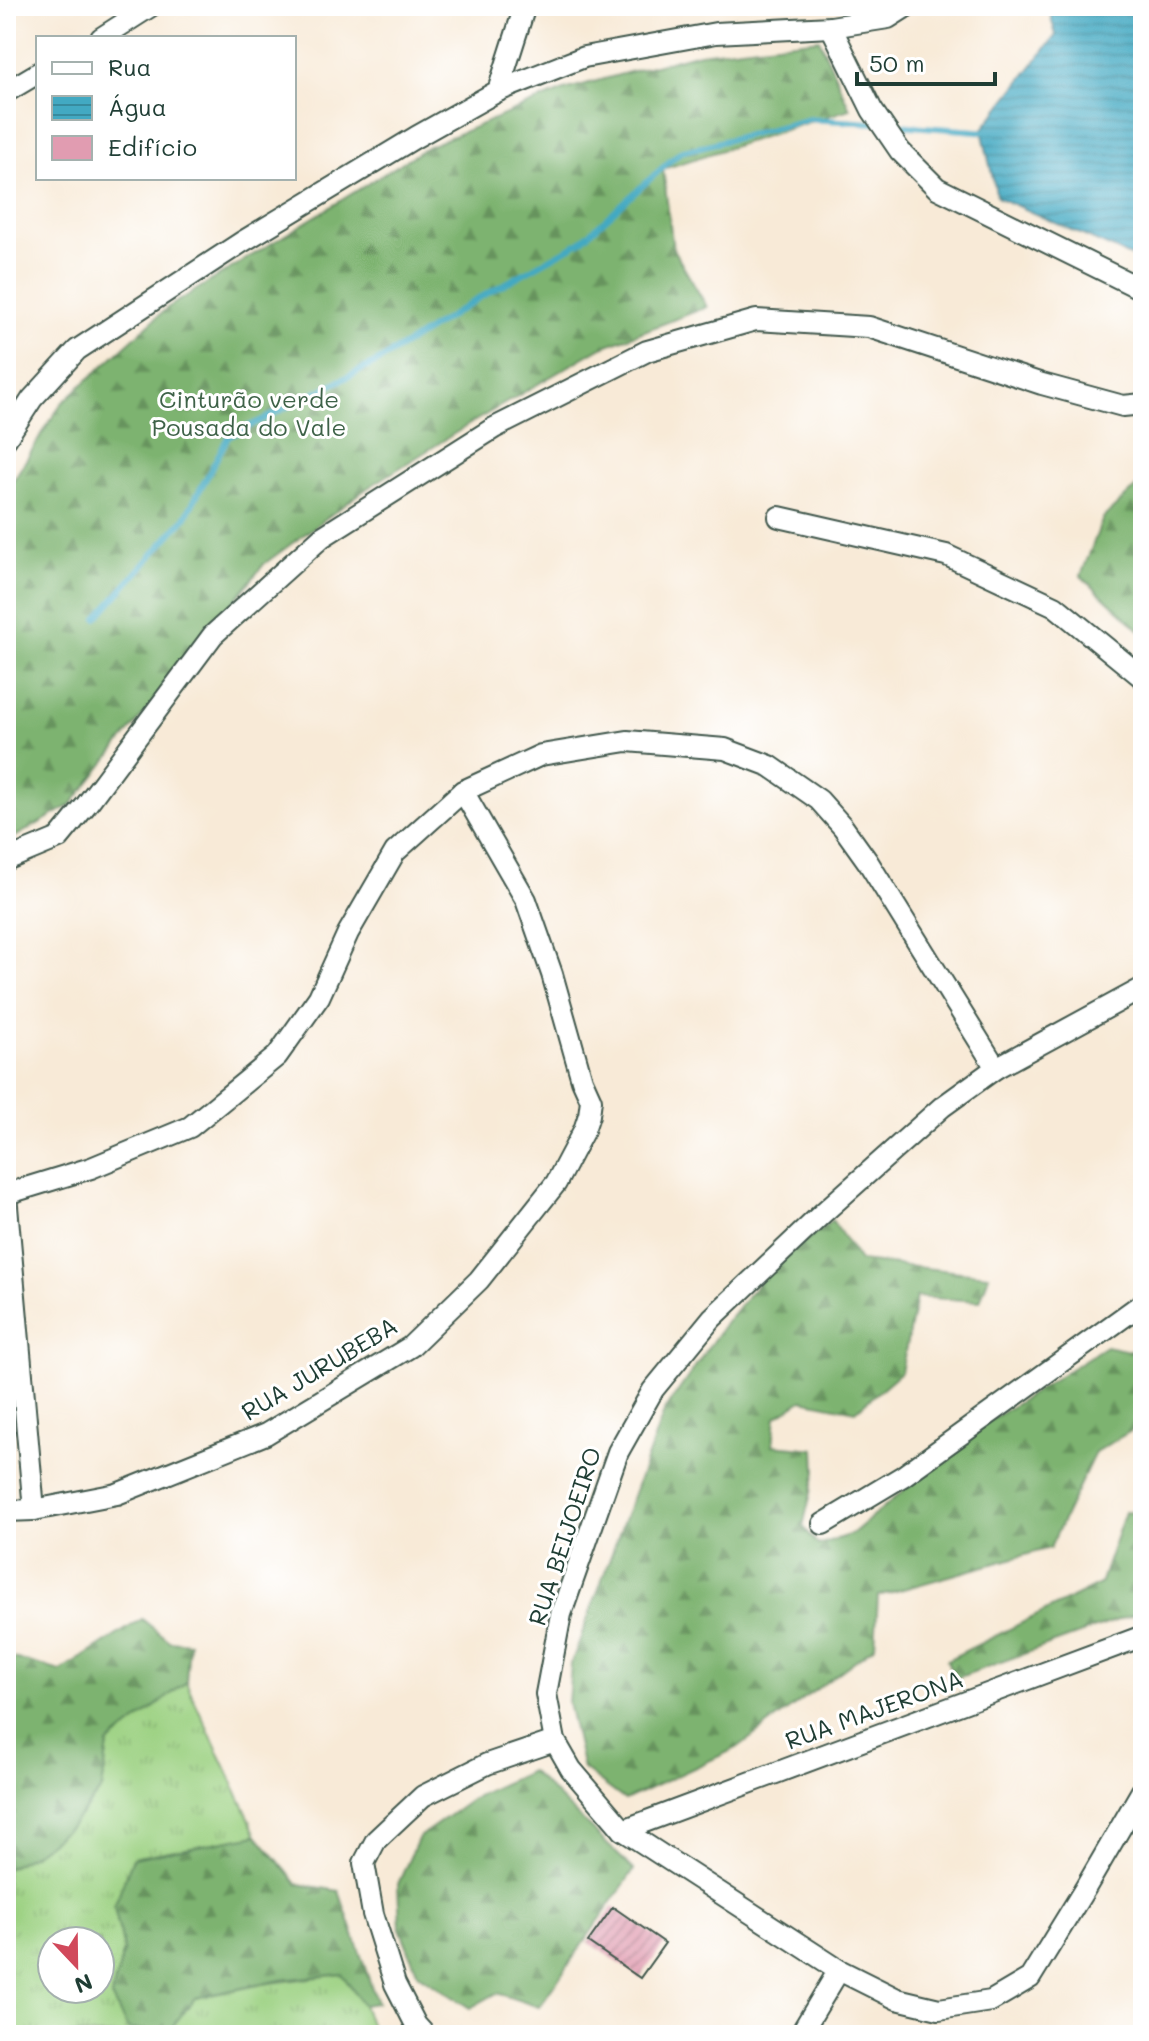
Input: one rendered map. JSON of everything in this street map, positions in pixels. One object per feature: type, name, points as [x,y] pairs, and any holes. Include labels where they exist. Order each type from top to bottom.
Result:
[{"type":"street","points":[[105,36],[151,6]]},
{"type":"street","points":[[498,91],[525,6]]},
{"type":"street","points":[[6,439],[32,399],[77,350],[242,242],[498,91],[584,57],[716,33],[831,27],[888,18],[907,6]]},
{"type":"street","points":[[831,27],[872,110],[900,151],[937,188],[1143,290]]},
{"type":"street","points":[[6,92],[36,74]]},
{"type":"street","points":[[6,860],[59,838],[213,635],[322,537],[494,428],[647,351],[756,320],[869,327],[1042,384],[1133,405],[1143,423]]},
{"type":"street","points":[[779,517],[946,555],[1055,606],[1143,678]]},
{"type":"street","points":[[34,1510],[6,1194],[91,1168],[190,1127],[277,1056],[319,997],[348,933],[395,852],[463,791],[541,755],[627,741],[725,749],[770,766],[819,800],[843,827],[909,925],[996,1068]]},
{"type":"street","name":"RUA JURUBEBA","points":[[6,1511],[34,1510],[117,1494],[266,1434],[410,1347],[479,1280],[556,1183],[584,1130],[591,1100],[526,900],[463,791]]},
{"type":"street","name":"RUA BEIJOEIRO","points":[[1143,988],[996,1068],[942,1107],[712,1318],[653,1390],[618,1452],[561,1614],[546,1694],[555,1741],[571,1769],[623,1830],[839,1970],[897,1999],[939,2009],[991,2001],[1030,1978],[1143,1789]]},
{"type":"street","points":[[823,1524],[903,1476],[1143,1303]]},
{"type":"street","name":"RUA MAJERONA","points":[[623,1830],[1143,1636]]},
{"type":"street","points":[[425,2035],[416,2025],[395,1984],[373,1914],[364,1863],[376,1840],[423,1796],[487,1764],[555,1741]]},
{"type":"street","points":[[800,2035],[839,1970]]},
{"type":"green space","name":"Cinturão verde Pousada do Vale","points":[[819,39],[850,109],[663,169],[673,249],[707,307],[600,348],[366,489],[264,564],[71,805],[6,842],[6,492],[61,404],[167,308],[429,146],[564,90],[699,53]]},
{"type":"green space","points":[[1143,481],[1143,633],[1081,576],[1103,518]]},
{"type":"green space","points":[[832,1220],[860,1261],[989,1275],[980,1301],[916,1297],[901,1372],[856,1411],[802,1400],[776,1417],[773,1445],[815,1449],[816,1472],[803,1526],[818,1545],[852,1534],[972,1432],[1106,1346],[1139,1353],[1143,1348],[1143,1424],[1095,1452],[1050,1548],[878,1596],[875,1646],[737,1748],[625,1800],[583,1769],[568,1703],[571,1664],[664,1412],[723,1326],[769,1270]]},
{"type":"green space","points":[[1143,1509],[1143,1611],[954,1679],[947,1660],[1100,1584],[1125,1512]]},
{"type":"green space","points":[[142,1619],[169,1641],[189,1643],[186,1682],[108,1744],[102,1789],[72,1825],[33,1855],[6,1869],[6,1656],[61,1671]]},
{"type":"green space","points":[[186,1682],[257,1835],[133,1858],[114,1907],[124,1950],[116,1979],[116,1925],[36,1925],[36,2005],[115,2005],[128,2029],[195,1998],[263,1984],[342,1974],[363,2005],[374,2035],[6,2035],[6,1869],[33,1855],[102,1789],[108,1744]]},
{"type":"green space","points":[[531,1771],[634,1870],[539,2007],[497,1993],[470,2008],[418,1974],[400,1928],[398,1884],[419,1837],[478,1795]]},
{"type":"green space","points":[[257,1835],[297,1884],[339,1891],[377,2003],[363,2005],[342,1974],[281,1980],[195,1998],[168,2032],[128,2029],[115,2005],[116,1979],[124,1950],[114,1907],[133,1858]]},
{"type":"water","points":[[1048,6],[1143,6],[1143,262],[997,197],[982,130],[1056,35]]},
{"type":"building","points":[[613,1907],[665,1943],[640,1978],[588,1942]]},
{"type":"waterway","points":[[97,618],[185,518],[228,437],[379,361],[481,297],[580,242],[680,152],[810,119],[874,123]]},
{"type":"waterway","points":[[885,124],[990,132]]}]
